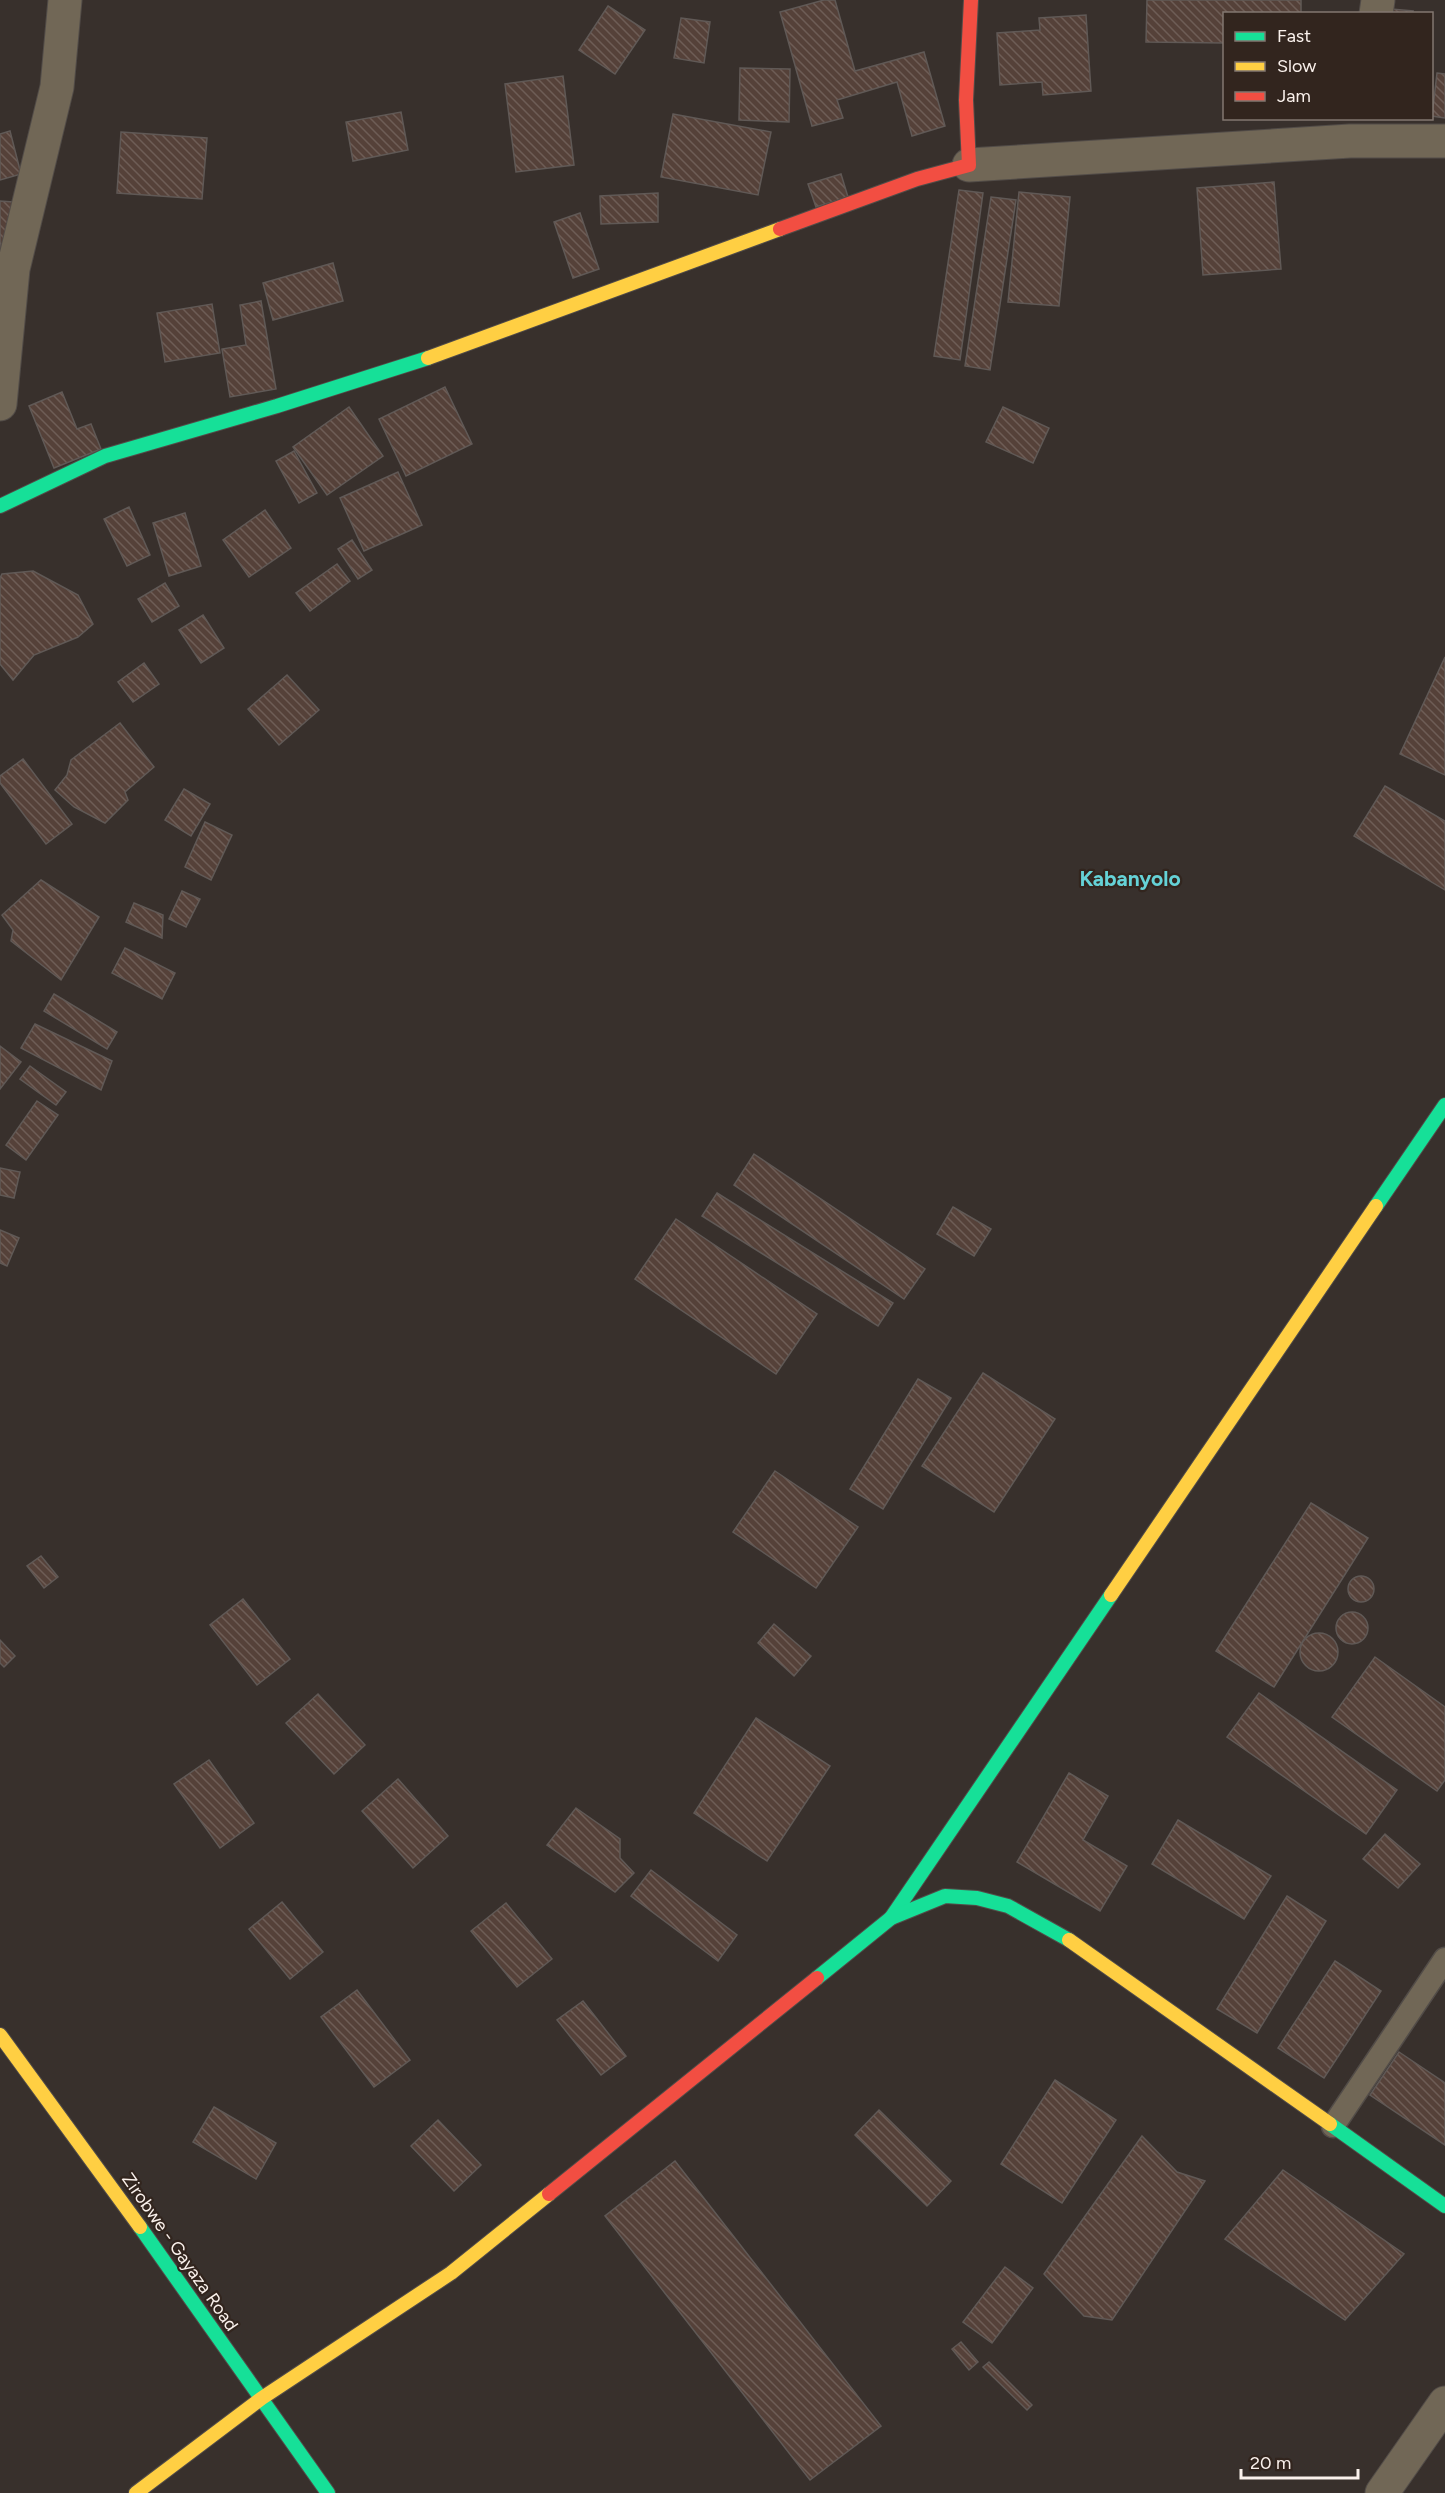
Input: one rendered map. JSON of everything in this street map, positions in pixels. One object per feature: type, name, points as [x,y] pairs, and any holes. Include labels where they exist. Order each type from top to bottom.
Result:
[{"type":"street","points":[[0,404],[13,269],[57,87],[65,0]]},
{"type":"street","points":[[969,165],[966,100],[971,0]]},
{"type":"street","points":[[0,506],[105,456],[277,406],[445,353],[917,179],[969,165],[1352,130],[1445,141]]},
{"type":"street","points":[[891,1918],[1445,1105]]},
{"type":"street","points":[[136,2493],[262,2398],[451,2272],[891,1918],[945,1896],[977,1898],[1008,1905],[1074,1943],[1445,2206]]},
{"type":"street","name":"Zirobwe - Gayaza Road","points":[[0,2035],[115,2191],[328,2493]]},
{"type":"street","points":[[1382,2493],[1445,2403]]},
{"type":"lane","points":[[1333,2127],[1445,1959]]},
{"type":"building","points":[[824,0],[835,0],[855,71],[924,52],[945,126],[912,136],[897,82],[837,100],[843,118],[812,126],[780,12]]},
{"type":"building","points":[[1147,0],[1301,0],[1301,12],[1223,12],[1223,43],[1146,42]]},
{"type":"building","points":[[608,6],[645,30],[615,74],[579,50]]},
{"type":"building","points":[[1391,9],[1413,11],[1413,12],[1390,12]]},
{"type":"building","points":[[1086,15],[1091,91],[1043,95],[1042,82],[1000,85],[997,33],[1040,30],[1039,18]]},
{"type":"building","points":[[681,18],[710,22],[704,63],[674,58]]},
{"type":"building","points":[[740,68],[790,69],[789,122],[739,120]]},
{"type":"building","points":[[1437,73],[1445,74],[1445,118],[1433,116]]},
{"type":"building","points":[[563,76],[574,165],[516,172],[505,84]]},
{"type":"building","points":[[401,112],[408,150],[353,161],[346,122]]},
{"type":"building","points":[[673,114],[771,132],[758,195],[661,177]]},
{"type":"building","points":[[10,131],[21,174],[0,180],[0,134]]},
{"type":"building","points":[[121,132],[207,138],[202,199],[117,193]]},
{"type":"building","points":[[841,174],[848,197],[816,207],[808,184]]},
{"type":"building","points":[[1274,182],[1281,269],[1203,275],[1197,188]]},
{"type":"building","points":[[959,190],[983,193],[960,360],[934,356]]},
{"type":"building","points":[[1019,192],[1070,197],[1059,306],[1008,302]]},
{"type":"building","points":[[658,193],[658,222],[601,224],[600,196]]},
{"type":"building","points":[[991,197],[1016,200],[990,370],[965,366]]},
{"type":"building","points":[[0,201],[13,202],[0,258]]},
{"type":"building","points":[[580,213],[599,269],[573,278],[554,222]]},
{"type":"building","points":[[333,263],[343,301],[273,320],[263,283]]},
{"type":"building","points":[[261,301],[276,389],[230,397],[222,349],[246,345],[240,305]]},
{"type":"building","points":[[212,304],[220,353],[165,362],[157,313]]},
{"type":"building","points":[[445,387],[472,444],[406,476],[379,419]]},
{"type":"building","points":[[62,392],[77,429],[91,424],[101,449],[54,468],[29,406]]},
{"type":"building","points":[[349,407],[383,456],[327,495],[293,447]]},
{"type":"building","points":[[1003,407],[1049,428],[1033,463],[986,442]]},
{"type":"building","points":[[294,451],[317,493],[299,503],[276,461]]},
{"type":"building","points":[[398,472],[422,525],[364,551],[340,498]]},
{"type":"building","points":[[129,507],[150,555],[127,566],[104,519]]},
{"type":"building","points":[[265,510],[291,548],[249,577],[223,540]]},
{"type":"building","points":[[185,513],[201,566],[169,576],[153,523]]},
{"type":"building","points":[[352,540],[372,570],[358,579],[338,549]]},
{"type":"building","points":[[337,564],[350,581],[310,611],[296,593]]},
{"type":"building","points":[[33,571],[78,595],[93,624],[78,637],[34,655],[13,680],[0,664],[0,578],[2,574]]},
{"type":"building","points":[[165,583],[179,606],[152,622],[138,599]]},
{"type":"building","points":[[203,615],[224,648],[201,663],[179,630]]},
{"type":"building","points":[[1445,657],[1445,775],[1400,754]]},
{"type":"building","points":[[144,663],[159,684],[133,702],[118,682]]},
{"type":"building","points":[[287,675],[319,710],[279,745],[248,709]]},
{"type":"building","points":[[120,723],[154,767],[125,792],[128,800],[105,823],[74,807],[55,790],[67,775],[71,760]]},
{"type":"building","points":[[23,759],[72,824],[46,844],[0,783],[0,776]]},
{"type":"building","points":[[1385,786],[1445,821],[1445,890],[1354,836]]},
{"type":"building","points":[[184,789],[210,804],[191,836],[165,820]]},
{"type":"building","points":[[205,822],[232,835],[211,880],[185,867]]},
{"type":"building","points":[[41,880],[99,917],[61,980],[11,941],[13,930],[2,915]]},
{"type":"building","points":[[182,891],[200,899],[186,927],[169,919]]},
{"type":"building","points":[[134,903],[163,915],[162,938],[126,922]]},
{"type":"building","points":[[125,948],[175,973],[162,999],[112,973]]},
{"type":"building","points":[[54,994],[117,1032],[107,1049],[44,1011]]},
{"type":"building","points":[[35,1024],[112,1061],[101,1090],[21,1048]]},
{"type":"building","points":[[0,1046],[21,1062],[0,1089]]},
{"type":"building","points":[[30,1066],[66,1092],[56,1105],[20,1079]]},
{"type":"building","points":[[37,1101],[58,1115],[26,1160],[6,1145]]},
{"type":"building","points":[[754,1154],[925,1269],[904,1299],[734,1185]]},
{"type":"building","points":[[0,1168],[20,1172],[14,1198],[0,1195]]},
{"type":"building","points":[[717,1193],[893,1303],[878,1326],[702,1216]]},
{"type":"building","points":[[953,1207],[991,1229],[974,1256],[937,1234]]},
{"type":"building","points":[[676,1219],[817,1314],[776,1374],[635,1279]]},
{"type":"building","points":[[0,1230],[19,1238],[7,1266],[0,1263]]},
{"type":"building","points":[[983,1373],[1055,1419],[994,1512],[922,1466]]},
{"type":"building","points":[[918,1379],[951,1398],[883,1509],[850,1489]]},
{"type":"building","points":[[775,1471],[858,1527],[816,1588],[733,1532]]},
{"type":"building","points":[[1311,1503],[1368,1538],[1274,1687],[1216,1651]]},
{"type":"building","points":[[41,1556],[58,1577],[44,1588],[27,1566]]},
{"type":"building","points":[[1361,1576],[1371,1579],[1374,1589],[1371,1599],[1361,1602],[1351,1599],[1348,1589],[1351,1579]]},
{"type":"building","points":[[243,1599],[290,1659],[257,1685],[210,1625]]},
{"type":"building","points":[[1352,1612],[1363,1617],[1368,1628],[1363,1639],[1352,1644],[1341,1639],[1336,1628],[1341,1617]]},
{"type":"building","points":[[774,1624],[811,1656],[794,1676],[758,1643]]},
{"type":"building","points":[[1319,1633],[1326,1634],[1332,1639],[1337,1645],[1337,1659],[1332,1665],[1326,1670],[1319,1671],[1312,1670],[1306,1665],[1301,1659],[1300,1652],[1301,1645],[1306,1639],[1312,1634]]},
{"type":"building","points":[[0,1640],[15,1656],[4,1667],[0,1663]]},
{"type":"building","points":[[1375,1657],[1445,1707],[1445,1780],[1437,1791],[1332,1717]]},
{"type":"building","points":[[1259,1693],[1397,1790],[1366,1834],[1227,1737]]},
{"type":"building","points":[[318,1694],[365,1745],[334,1774],[286,1723]]},
{"type":"building","points":[[756,1718],[830,1766],[767,1861],[694,1813]]},
{"type":"building","points":[[209,1760],[254,1823],[220,1848],[174,1784]]},
{"type":"building","points":[[1069,1773],[1108,1796],[1083,1840],[1127,1866],[1100,1911],[1017,1862]]},
{"type":"building","points":[[398,1779],[448,1836],[413,1868],[362,1811]]},
{"type":"building","points":[[576,1808],[620,1839],[620,1858],[634,1873],[615,1892],[547,1845]]},
{"type":"building","points":[[1178,1820],[1271,1876],[1244,1919],[1152,1864]]},
{"type":"building","points":[[1385,1834],[1420,1864],[1398,1888],[1363,1859]]},
{"type":"building","points":[[651,1870],[737,1935],[718,1961],[631,1896]]},
{"type":"building","points":[[1287,1896],[1326,1921],[1257,2033],[1217,2009]]},
{"type":"building","points":[[282,1902],[323,1952],[290,1979],[249,1929]]},
{"type":"building","points":[[506,1903],[552,1959],[517,1987],[471,1931]]},
{"type":"building","points":[[1335,1961],[1381,1991],[1324,2078],[1278,2048]]},
{"type":"building","points":[[357,1990],[410,2060],[374,2087],[321,2017]]},
{"type":"building","points":[[583,2001],[626,2056],[601,2075],[557,2020]]},
{"type":"building","points":[[1399,2052],[1445,2083],[1445,2145],[1370,2095]]},
{"type":"building","points":[[1055,2080],[1116,2120],[1062,2203],[1001,2164]]},
{"type":"building","points":[[214,2107],[276,2143],[256,2179],[193,2142]]},
{"type":"building","points":[[879,2110],[951,2181],[927,2206],[855,2135]]},
{"type":"building","points":[[438,2120],[481,2165],[454,2191],[411,2146]]},
{"type":"building","points":[[1142,2136],[1177,2172],[1205,2181],[1112,2320],[1084,2316],[1044,2274]]},
{"type":"building","points":[[675,2161],[881,2426],[810,2480],[605,2216]]},
{"type":"building","points":[[1283,2170],[1404,2254],[1345,2320],[1225,2239]]},
{"type":"building","points":[[1005,2267],[1033,2288],[992,2343],[963,2322]]},
{"type":"building","points":[[961,2342],[978,2362],[969,2370],[952,2349]]},
{"type":"building","points":[[989,2362],[1032,2405],[1027,2410],[983,2367]]},
{"type":"traffic: fast","points":[[0,506],[105,456],[277,406],[428,358]]},
{"type":"traffic: fast","points":[[1376,1206],[1445,1105]]},
{"type":"traffic: fast","points":[[891,1918],[1111,1595]]},
{"type":"traffic: fast","points":[[817,1978],[891,1918],[945,1896],[977,1898],[1008,1906],[1069,1940]]},
{"type":"traffic: fast","points":[[1330,2124],[1445,2206]]},
{"type":"traffic: fast","points":[[140,2227],[328,2493]]},
{"type":"traffic: slow","points":[[428,358],[780,229]]},
{"type":"traffic: slow","points":[[1111,1595],[1376,1206]]},
{"type":"traffic: slow","points":[[1069,1940],[1330,2124]]},
{"type":"traffic: slow","points":[[0,2035],[140,2227]]},
{"type":"traffic: slow","points":[[136,2493],[262,2398],[451,2273],[549,2194]]},
{"type":"traffic: jam","points":[[780,229],[917,179],[969,165],[966,100],[971,0]]},
{"type":"traffic: jam","points":[[549,2194],[817,1978]]},
{"type":"district","name":"Kabanyolo","points":[[1130,878]]}]
